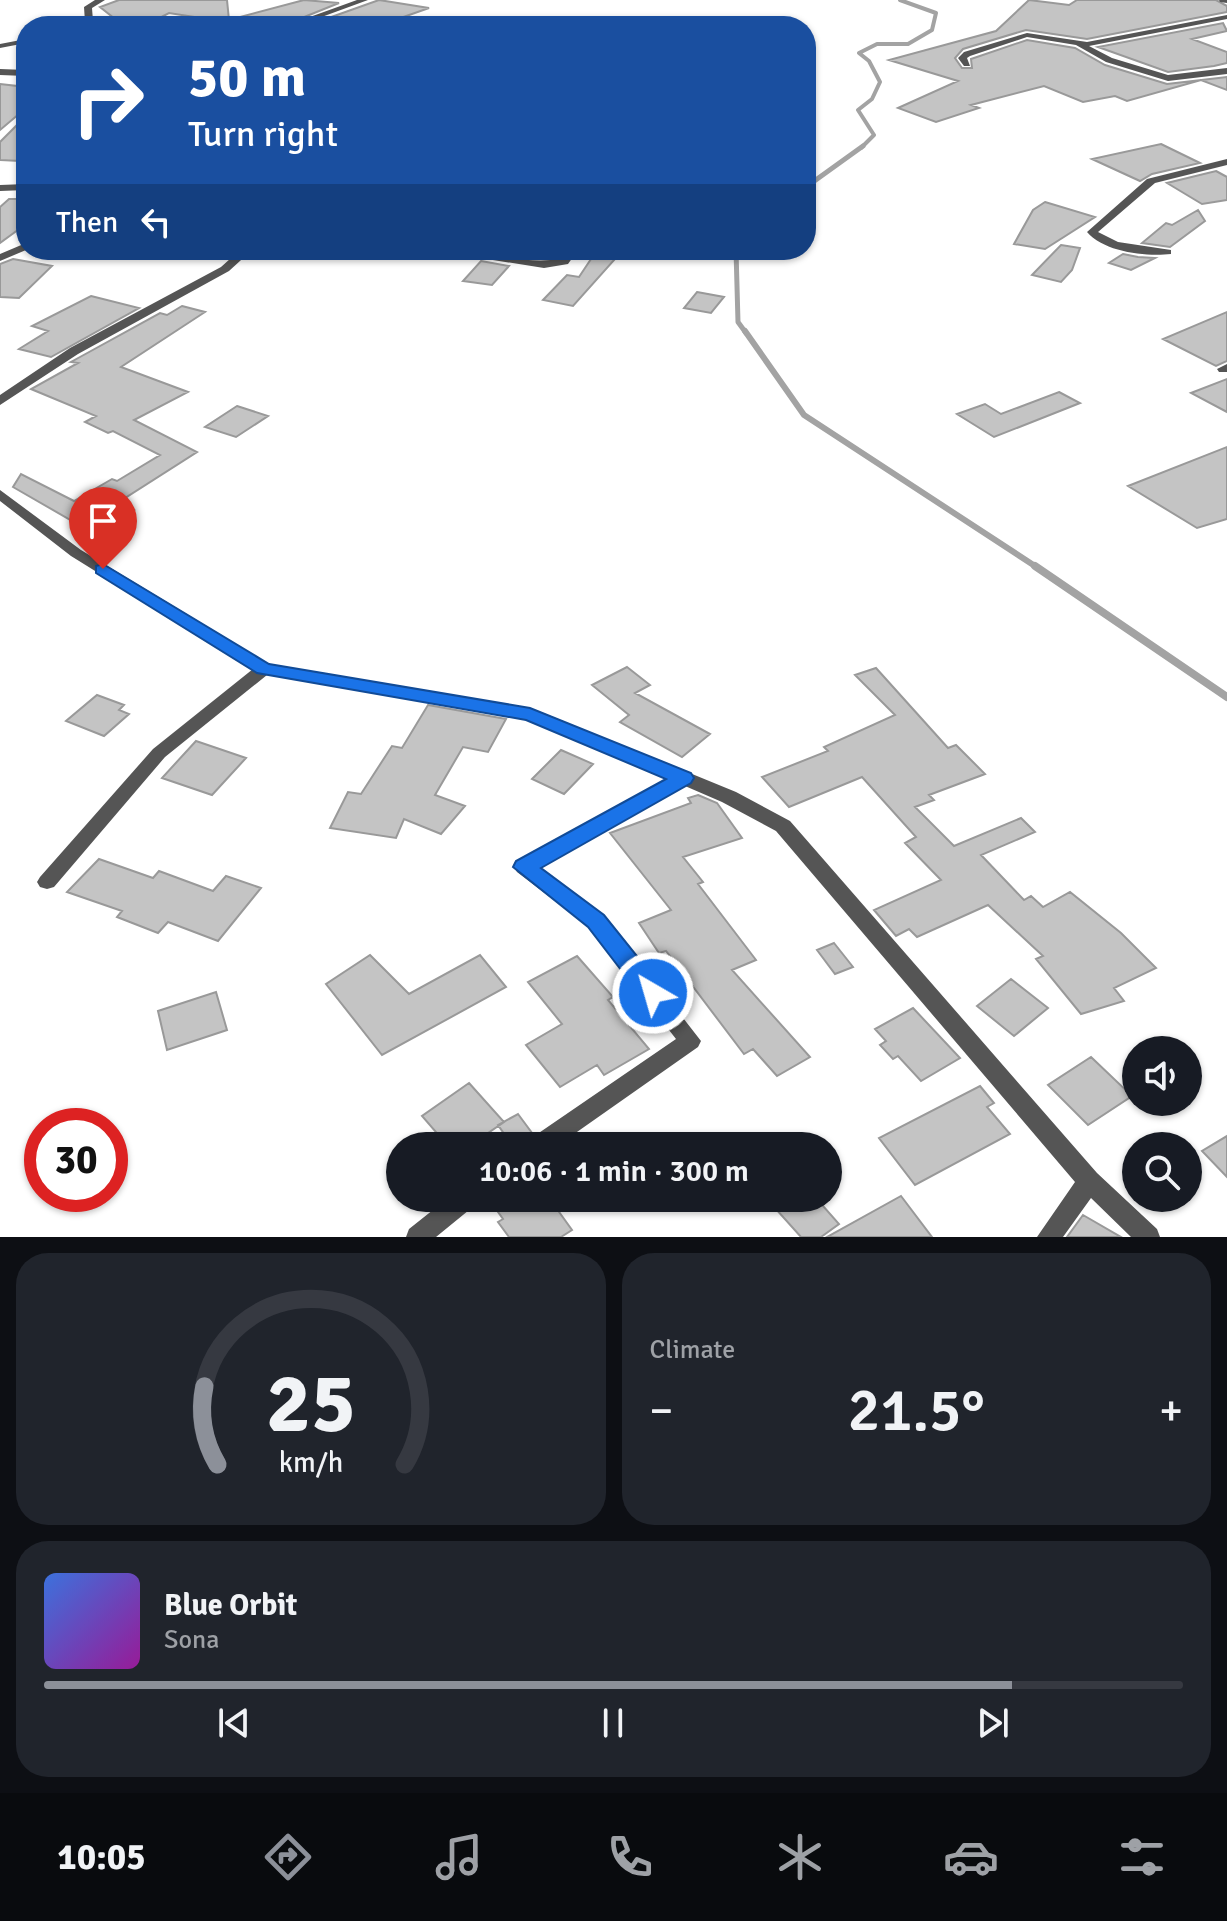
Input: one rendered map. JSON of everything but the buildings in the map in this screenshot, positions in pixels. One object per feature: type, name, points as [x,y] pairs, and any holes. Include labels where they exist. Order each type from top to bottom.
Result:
[{"type":"street","points":[[89,16],[89,4],[101,0]]},
{"type":"street","points":[[318,16],[364,0]]},
{"type":"street","points":[[967,64],[962,58],[975,50],[1027,35],[1094,43],[1227,17]]},
{"type":"street","points":[[1077,43],[1109,60],[1168,78],[1227,71]]},
{"type":"street","points":[[1167,252],[1112,243],[1097,238],[1092,232],[1151,181],[1224,164]]},
{"type":"street","points":[[0,401],[74,351],[225,269],[235,260]]},
{"type":"street","points":[[512,260],[544,265],[566,260]]},
{"type":"street","points":[[0,494],[76,553],[264,669],[530,714],[729,797],[783,826],[1089,1181],[1148,1237]]},
{"type":"street","points":[[47,882],[159,753],[264,669]]},
{"type":"street","points":[[558,1132],[690,1041],[596,921],[524,867],[684,778]]},
{"type":"street","points":[[1049,1237],[1089,1181]]},
{"type":"street","points":[[418,1237],[449,1212]]},
{"type":"waterway","points":[[863,146],[874,135],[858,110],[872,99],[880,82],[869,61],[859,53],[877,44],[908,44],[932,30],[936,13],[900,0]]},
{"type":"waterway","points":[[816,180],[863,146]]},
{"type":"waterway","points":[[736,260],[738,322],[746,333]]},
{"type":"waterway","points":[[745,331],[804,415],[1036,567]]},
{"type":"waterway","points":[[1036,567],[1227,697]]},
{"type":"route","points":[[103,569],[264,669],[530,714],[684,778],[524,867],[596,921],[653,993]]}]
